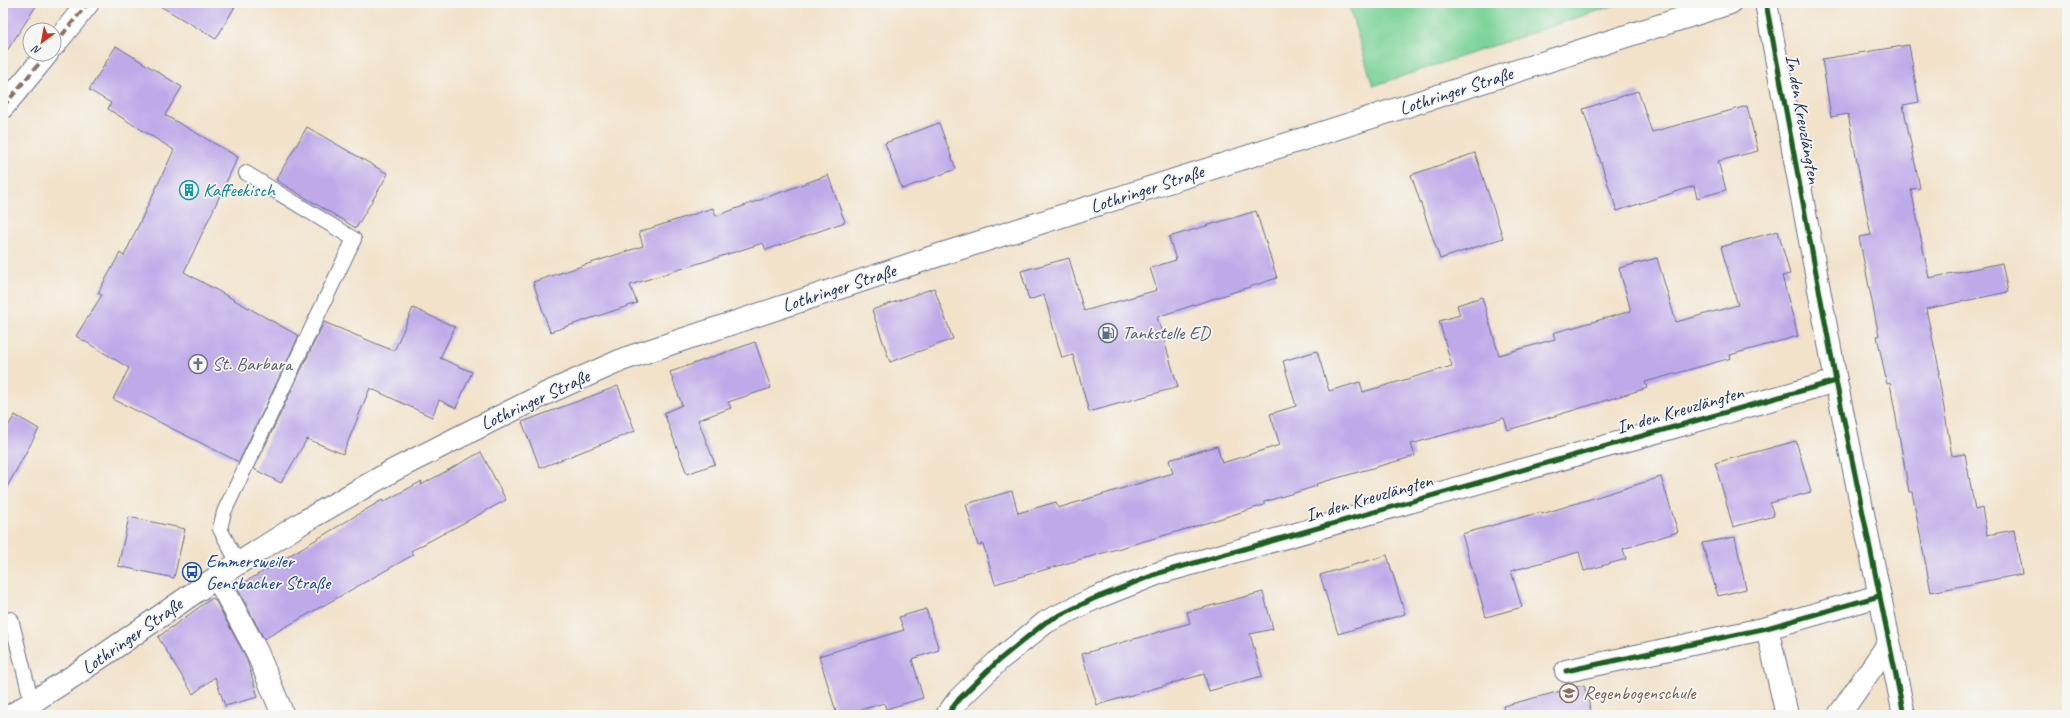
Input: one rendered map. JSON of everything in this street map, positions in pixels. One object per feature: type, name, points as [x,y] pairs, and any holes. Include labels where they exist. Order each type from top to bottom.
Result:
[{"type":"street","points":[[62,35],[88,3]]},
{"type":"street","name":"Lothringer Straße","points":[[12,715],[32,703],[238,563],[305,521],[394,470],[545,394],[624,359],[936,256],[1730,3]]},
{"type":"street","name":"In den Kreuzlängten","points":[[1766,3],[1836,381],[1904,715]]},
{"type":"street","points":[[3,107],[40,62]]},
{"type":"street","name":"In den Kreuzlängten","points":[[947,715],[959,699],[999,660],[1046,622],[1094,599],[1158,573],[1836,381]]},
{"type":"street","points":[[217,577],[257,652],[281,709]]},
{"type":"street","points":[[1566,671],[1767,628],[1879,596]]},
{"type":"street","points":[[1767,628],[1787,715]]},
{"type":"street","points":[[1839,715],[1889,643]]},
{"type":"lane","points":[[238,563],[220,529],[224,512],[354,239],[246,173]]},
{"type":"lane","points":[[11,619],[32,703]]},
{"type":"green space","points":[[1348,3],[1621,3],[1373,86]]},
{"type":"building","points":[[3,3],[38,3],[26,22],[22,22],[22,28],[3,57]]},
{"type":"building","points":[[155,3],[237,3],[216,39]]},
{"type":"building","points":[[1909,45],[1919,102],[1903,105],[1920,188],[1911,189],[1929,278],[2002,263],[2008,292],[1926,309],[1940,373],[1938,373],[1952,456],[1965,454],[1975,510],[1982,508],[1987,535],[2014,530],[2022,574],[1931,592],[1912,492],[1909,492],[1890,383],[1887,384],[1877,336],[1879,336],[1859,237],[1871,235],[1848,114],[1831,117],[1822,59]]},
{"type":"building","points":[[116,46],[182,87],[165,115],[238,157],[184,272],[299,336],[239,462],[113,399],[129,368],[76,336],[102,295],[98,293],[120,253],[124,256],[174,150],[108,109],[111,103],[89,90]]},
{"type":"building","points":[[1638,91],[1652,132],[1747,106],[1758,151],[1718,161],[1726,190],[1697,198],[1694,186],[1617,211],[1583,109]]},
{"type":"building","points":[[939,123],[956,169],[902,189],[885,143]]},
{"type":"building","points":[[307,127],[388,174],[356,228],[276,180]]},
{"type":"building","points":[[1475,153],[1503,238],[1440,259],[1411,175]]},
{"type":"building","points":[[828,175],[845,222],[766,250],[763,243],[630,285],[637,303],[550,332],[533,282],[643,246],[639,232],[713,208],[716,216]]},
{"type":"building","points":[[1256,211],[1277,278],[1157,317],[1178,387],[1089,412],[1073,355],[1062,358],[1044,295],[1029,300],[1021,271],[1069,258],[1084,311],[1157,290],[1150,268],[1176,260],[1169,237]]},
{"type":"building","points":[[1778,231],[1790,274],[1782,276],[1798,336],[1730,355],[1731,358],[1645,382],[1647,388],[1508,430],[1504,418],[1411,444],[1415,456],[1316,484],[1317,486],[1264,502],[1264,505],[1190,528],[995,584],[983,544],[978,546],[966,504],[1012,491],[1018,513],[1056,502],[1058,508],[1173,473],[1169,460],[1217,446],[1222,463],[1280,445],[1270,414],[1296,406],[1283,361],[1317,351],[1329,391],[1360,382],[1363,392],[1452,366],[1439,321],[1460,315],[1457,305],[1482,297],[1499,355],[1555,339],[1553,333],[1631,311],[1619,268],[1657,258],[1676,322],[1738,305],[1721,247]]},
{"type":"building","points":[[934,288],[953,339],[890,362],[872,310]]},
{"type":"building","points":[[413,308],[455,327],[440,358],[472,372],[456,408],[439,400],[432,417],[370,388],[343,454],[307,439],[281,483],[254,469],[324,322],[394,351]]},
{"type":"building","points":[[755,342],[771,388],[728,402],[731,408],[698,420],[715,464],[687,474],[664,413],[682,405],[670,372]]},
{"type":"building","points":[[618,386],[635,431],[540,468],[522,422]]},
{"type":"building","points":[[15,415],[39,429],[3,494],[3,434]]},
{"type":"building","points":[[1796,441],[1811,492],[1770,503],[1774,516],[1733,527],[1715,463]]},
{"type":"building","points":[[481,452],[506,500],[411,551],[413,555],[264,639],[237,587],[382,500],[383,502],[422,481],[421,485]]},
{"type":"building","points":[[1661,477],[1678,532],[1623,549],[1626,559],[1584,571],[1579,552],[1511,571],[1522,607],[1486,617],[1462,534],[1541,512],[1542,514]]},
{"type":"building","points":[[129,517],[185,529],[174,578],[118,566]]},
{"type":"building","points":[[1735,537],[1746,589],[1718,596],[1702,543]]},
{"type":"building","points":[[1387,555],[1405,614],[1338,634],[1320,575]]},
{"type":"building","points":[[1263,592],[1273,629],[1250,634],[1262,676],[1209,691],[1204,674],[1097,705],[1082,654],[1190,623],[1187,612]]},
{"type":"building","points":[[212,598],[215,600],[246,657],[258,697],[225,706],[215,677],[193,694],[158,637]]},
{"type":"building","points":[[926,609],[939,650],[912,659],[923,698],[886,709],[884,703],[843,715],[837,715],[819,656],[904,630],[899,617]]},
{"type":"building","name":"Regenbogenschule","points":[[1584,685],[1592,715],[1504,715],[1503,706]]},
{"type":"marked path","points":[[62,35],[88,3]]},
{"type":"marked path","points":[[3,107],[40,62]]},
{"type":"cycle path","points":[[1766,3],[1836,381],[1904,715]]},
{"type":"cycle path","points":[[947,715],[959,699],[999,660],[1046,622],[1093,599],[1159,573],[1836,381]]},
{"type":"cycle path","points":[[1566,671],[1767,628],[1879,596]]},
{"type":"place","name":"Kaffeekisch","points":[[189,190]]},
{"type":"place","name":"Tankstelle ED","points":[[1108,333]]},
{"type":"place","name":"St. Barbara","points":[[198,364]]},
{"type":"place","name":"Emmersweiler Gensbacher Straße","points":[[192,572]]},
{"type":"place","name":"Regenbogenschule","points":[[1569,693]]}]
